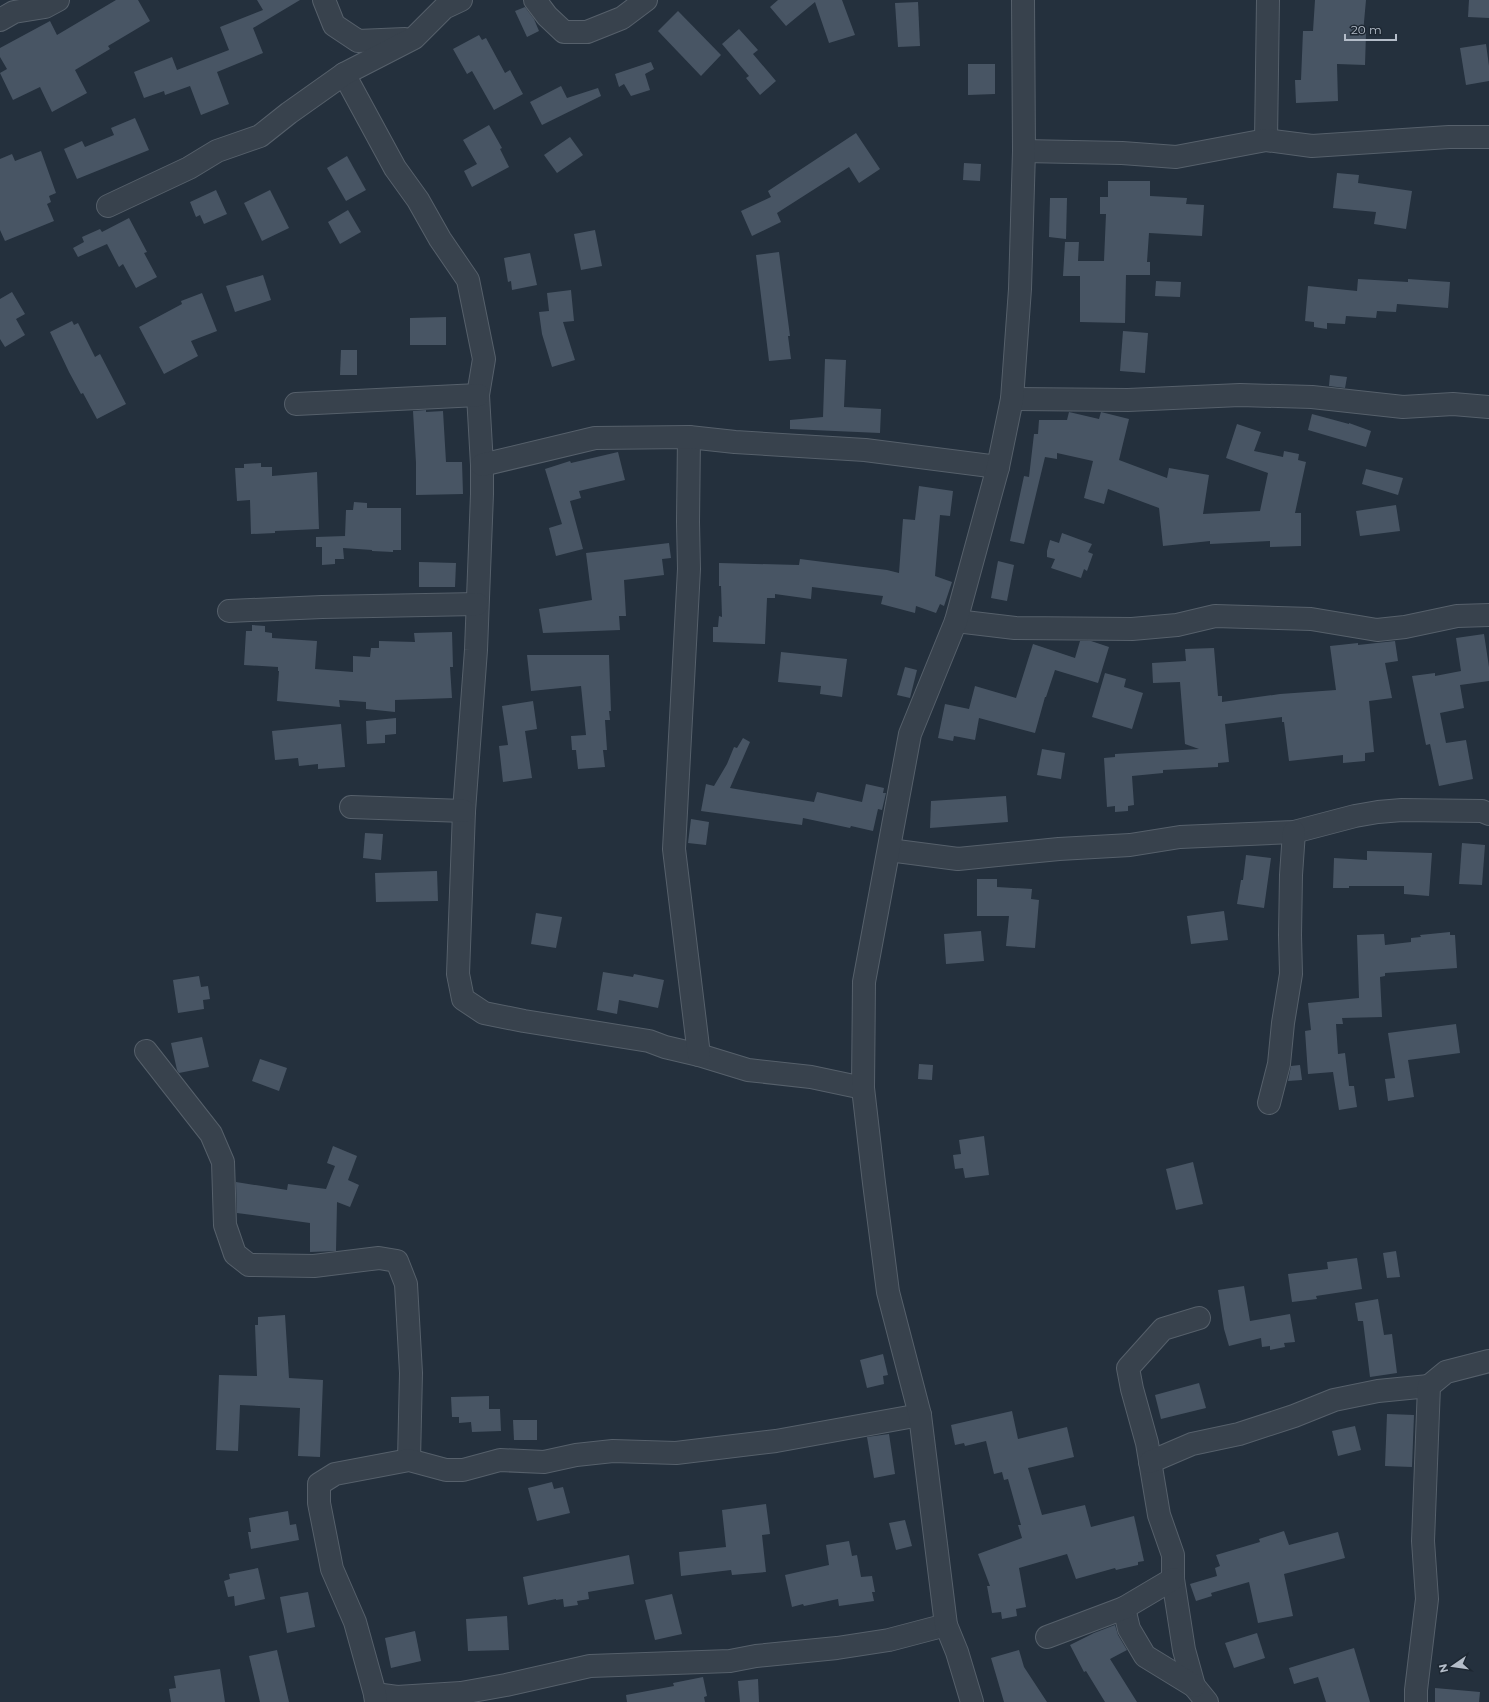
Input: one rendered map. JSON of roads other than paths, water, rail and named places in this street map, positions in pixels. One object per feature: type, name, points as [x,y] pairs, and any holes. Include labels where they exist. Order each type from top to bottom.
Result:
[{"type":"street","points":[[324,0],[334,25],[358,40],[376,41],[414,38]]},
{"type":"street","points":[[108,206],[189,168],[216,151],[260,136],[289,113],[344,74],[414,38],[444,8],[461,0]]},
{"type":"street","points":[[535,0],[547,16],[564,32],[587,32],[622,18],[646,0]]},
{"type":"street","points":[[972,1702],[957,1652],[946,1625],[920,1415],[888,1292],[863,1088],[864,982],[910,734],[956,620],[998,467],[1012,399],[1020,289],[1024,151],[1023,0]]},
{"type":"street","points":[[1266,140],[1268,0]]},
{"type":"street","points":[[0,20],[14,12],[48,2]]},
{"type":"street","points":[[344,74],[395,168],[418,200],[440,239],[468,280],[484,359],[478,395],[482,465],[474,666],[464,811],[458,974],[463,999],[484,1013],[649,1041],[664,1047],[700,1055],[748,1070],[811,1077],[863,1088]]},
{"type":"street","points":[[1024,151],[1122,153],[1176,157],[1266,140],[1312,146],[1449,137],[1489,137]]},
{"type":"street","points":[[296,404],[478,395]]},
{"type":"street","points":[[1012,399],[1128,400],[1240,395],[1312,397],[1403,407],[1453,404],[1489,407]]},
{"type":"street","points":[[482,465],[595,438],[689,437],[735,442],[865,450],[998,467]]},
{"type":"street","points":[[689,437],[689,569],[674,849],[700,1055]]},
{"type":"street","points":[[229,610],[477,604]]},
{"type":"street","points":[[956,620],[1016,628],[1132,629],[1177,625],[1215,616],[1311,619],[1377,630],[1405,627],[1457,616],[1489,615]]},
{"type":"street","points":[[351,807],[464,811]]},
{"type":"street","points":[[889,850],[958,859],[1059,849],[1130,845],[1180,837],[1294,832],[1355,816],[1378,812],[1402,810],[1482,811],[1489,814]]},
{"type":"street","points":[[1269,1104],[1279,1064],[1283,1023],[1291,974],[1291,882],[1294,832]]},
{"type":"street","points":[[146,1051],[211,1134],[223,1162],[225,1225],[235,1254],[249,1265],[314,1266],[379,1258],[397,1261],[406,1284],[411,1373],[409,1460]]},
{"type":"street","points":[[1199,1318],[1163,1329],[1128,1368],[1150,1462],[1159,1515],[1173,1555],[1173,1579],[1184,1650],[1200,1694]]},
{"type":"street","points":[[1150,1462],[1192,1444],[1239,1434],[1294,1416],[1334,1400],[1378,1391],[1430,1386],[1446,1372],[1489,1361]]},
{"type":"street","points":[[1416,1702],[1426,1598],[1422,1542],[1430,1386]]},
{"type":"street","points":[[920,1415],[776,1441],[676,1453],[613,1451],[576,1455],[544,1462],[500,1460],[463,1470],[446,1470],[409,1460],[335,1474],[319,1484],[319,1503],[332,1569],[355,1622],[376,1698],[461,1693],[506,1685],[590,1666],[730,1661],[769,1654],[837,1648],[889,1640],[946,1625]]},
{"type":"street","points":[[1047,1637],[1124,1608],[1173,1579]]},
{"type":"street","points":[[1124,1608],[1129,1629],[1145,1656],[1200,1694]]}]
